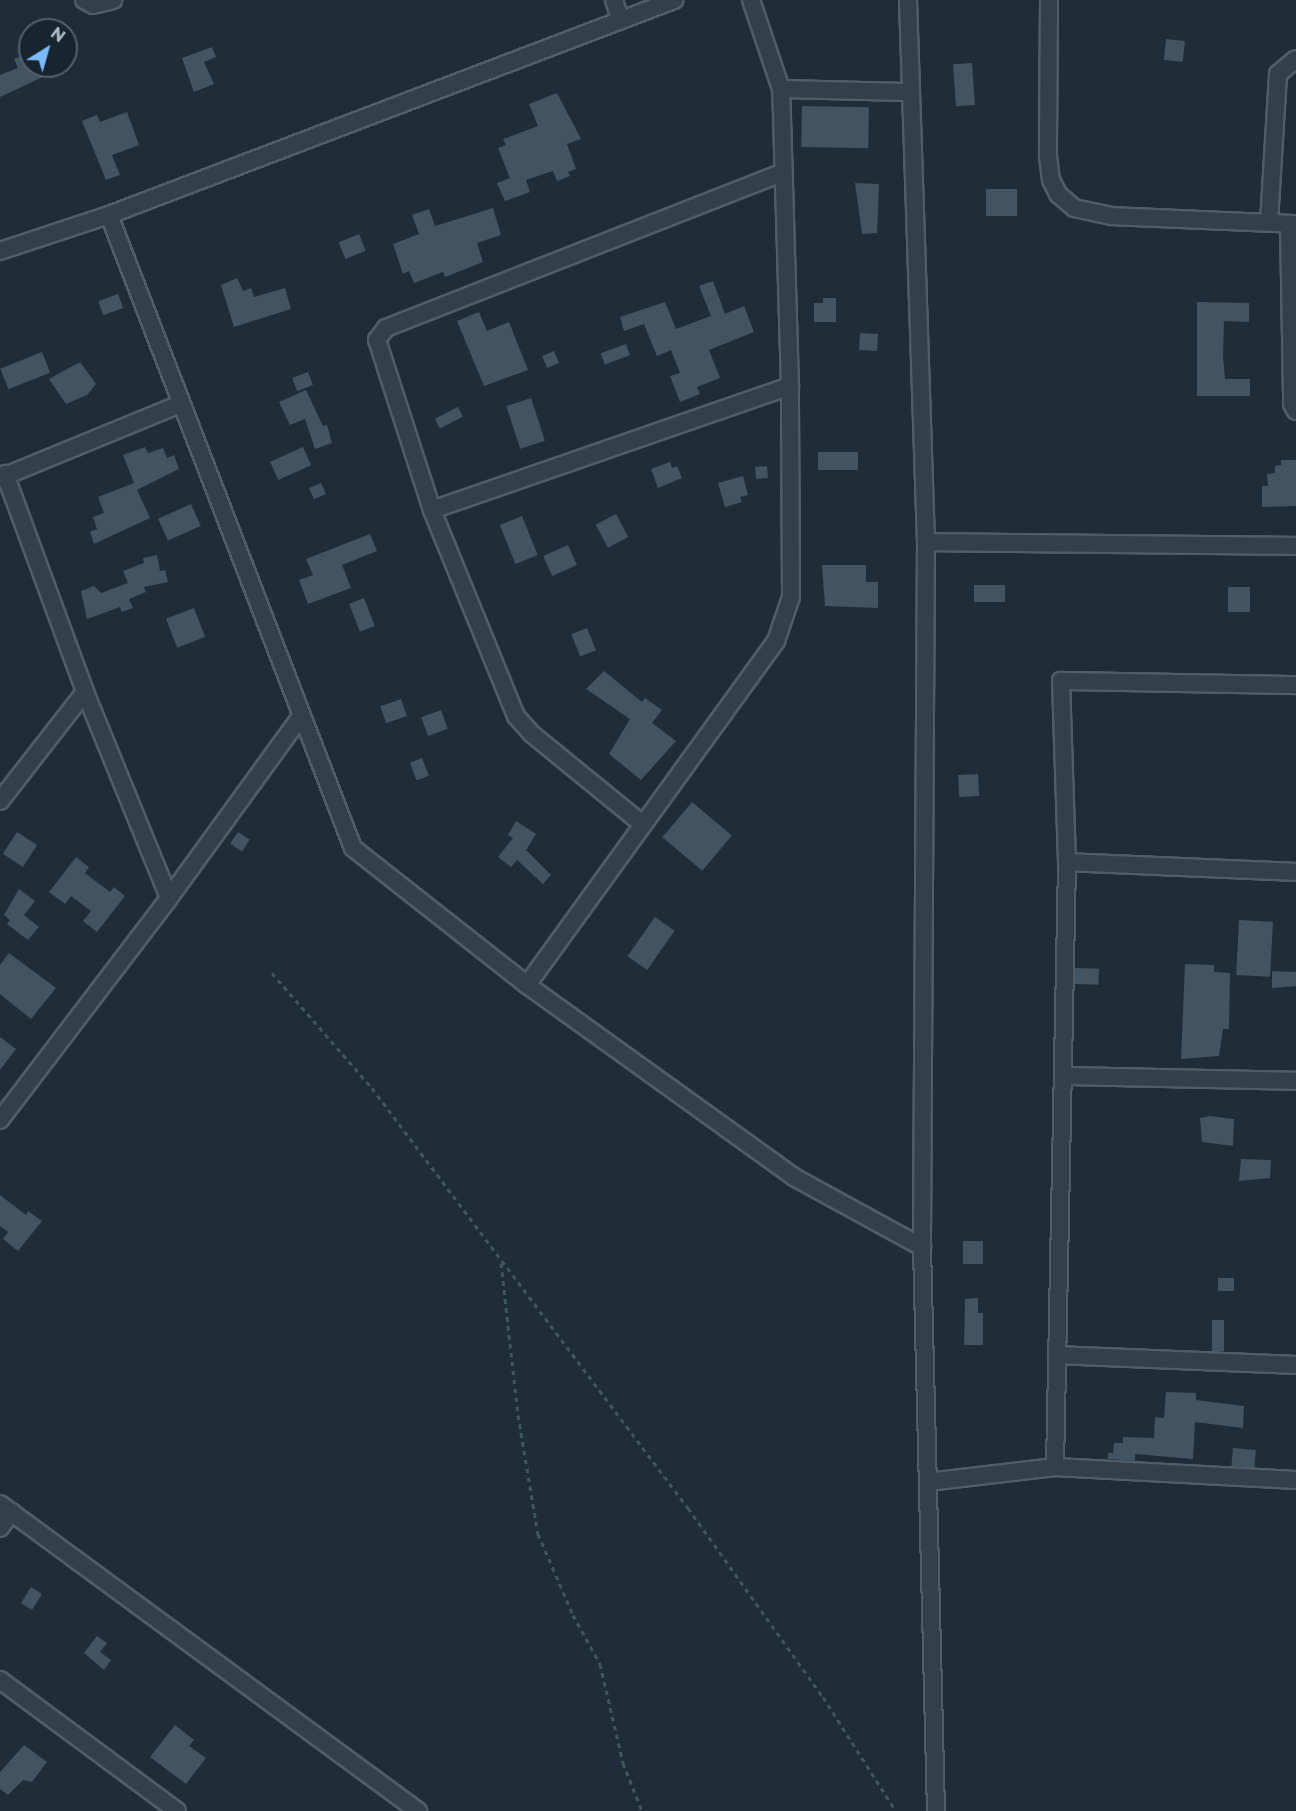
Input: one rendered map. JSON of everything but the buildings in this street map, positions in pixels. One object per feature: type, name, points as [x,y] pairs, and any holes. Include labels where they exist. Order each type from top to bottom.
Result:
[{"type":"street","points":[[84,0],[93,5],[113,0]]},
{"type":"street","points":[[614,0],[620,18]]},
{"type":"street","points":[[0,251],[109,215],[620,18],[674,0]]},
{"type":"street","points":[[527,985],[783,626],[791,597],[790,386],[781,89],[751,0]]},
{"type":"street","points":[[908,0],[908,92],[926,542],[922,1247],[936,1811]]},
{"type":"street","points":[[1049,0],[1048,156],[1051,180],[1058,194],[1074,208],[1091,214],[1292,224],[1292,404],[1296,411]]},
{"type":"street","points":[[1269,222],[1278,74],[1296,59]]},
{"type":"street","points":[[781,89],[908,92]]},
{"type":"street","points":[[641,823],[532,734],[516,716],[432,510],[376,345],[382,331],[784,172]]},
{"type":"street","points":[[109,215],[353,848],[527,985],[794,1177],[922,1247]]},
{"type":"street","points":[[432,510],[790,386]]},
{"type":"street","points":[[169,898],[85,692],[3,476],[180,404]]},
{"type":"street","points":[[926,542],[1296,546]]},
{"type":"street","points":[[1055,1467],[1067,862],[1061,681],[1296,685]]},
{"type":"street","points":[[0,801],[85,692]]},
{"type":"street","points":[[1,1115],[169,898],[301,716]]},
{"type":"street","points":[[1067,862],[1296,872]]},
{"type":"street","points":[[1063,1076],[1296,1081]]},
{"type":"street","points":[[1057,1355],[1296,1365]]},
{"type":"street","points":[[928,1482],[1055,1467],[1296,1480]]},
{"type":"street","points":[[0,1528],[6,1508],[418,1811]]},
{"type":"street","points":[[0,1680],[177,1811]]},
{"type":"path","points":[[272,973],[372,1088],[742,1583],[823,1697],[896,1811]]},
{"type":"path","points":[[501,1261],[518,1415],[538,1534],[573,1615],[600,1664],[624,1763],[642,1811]]}]
